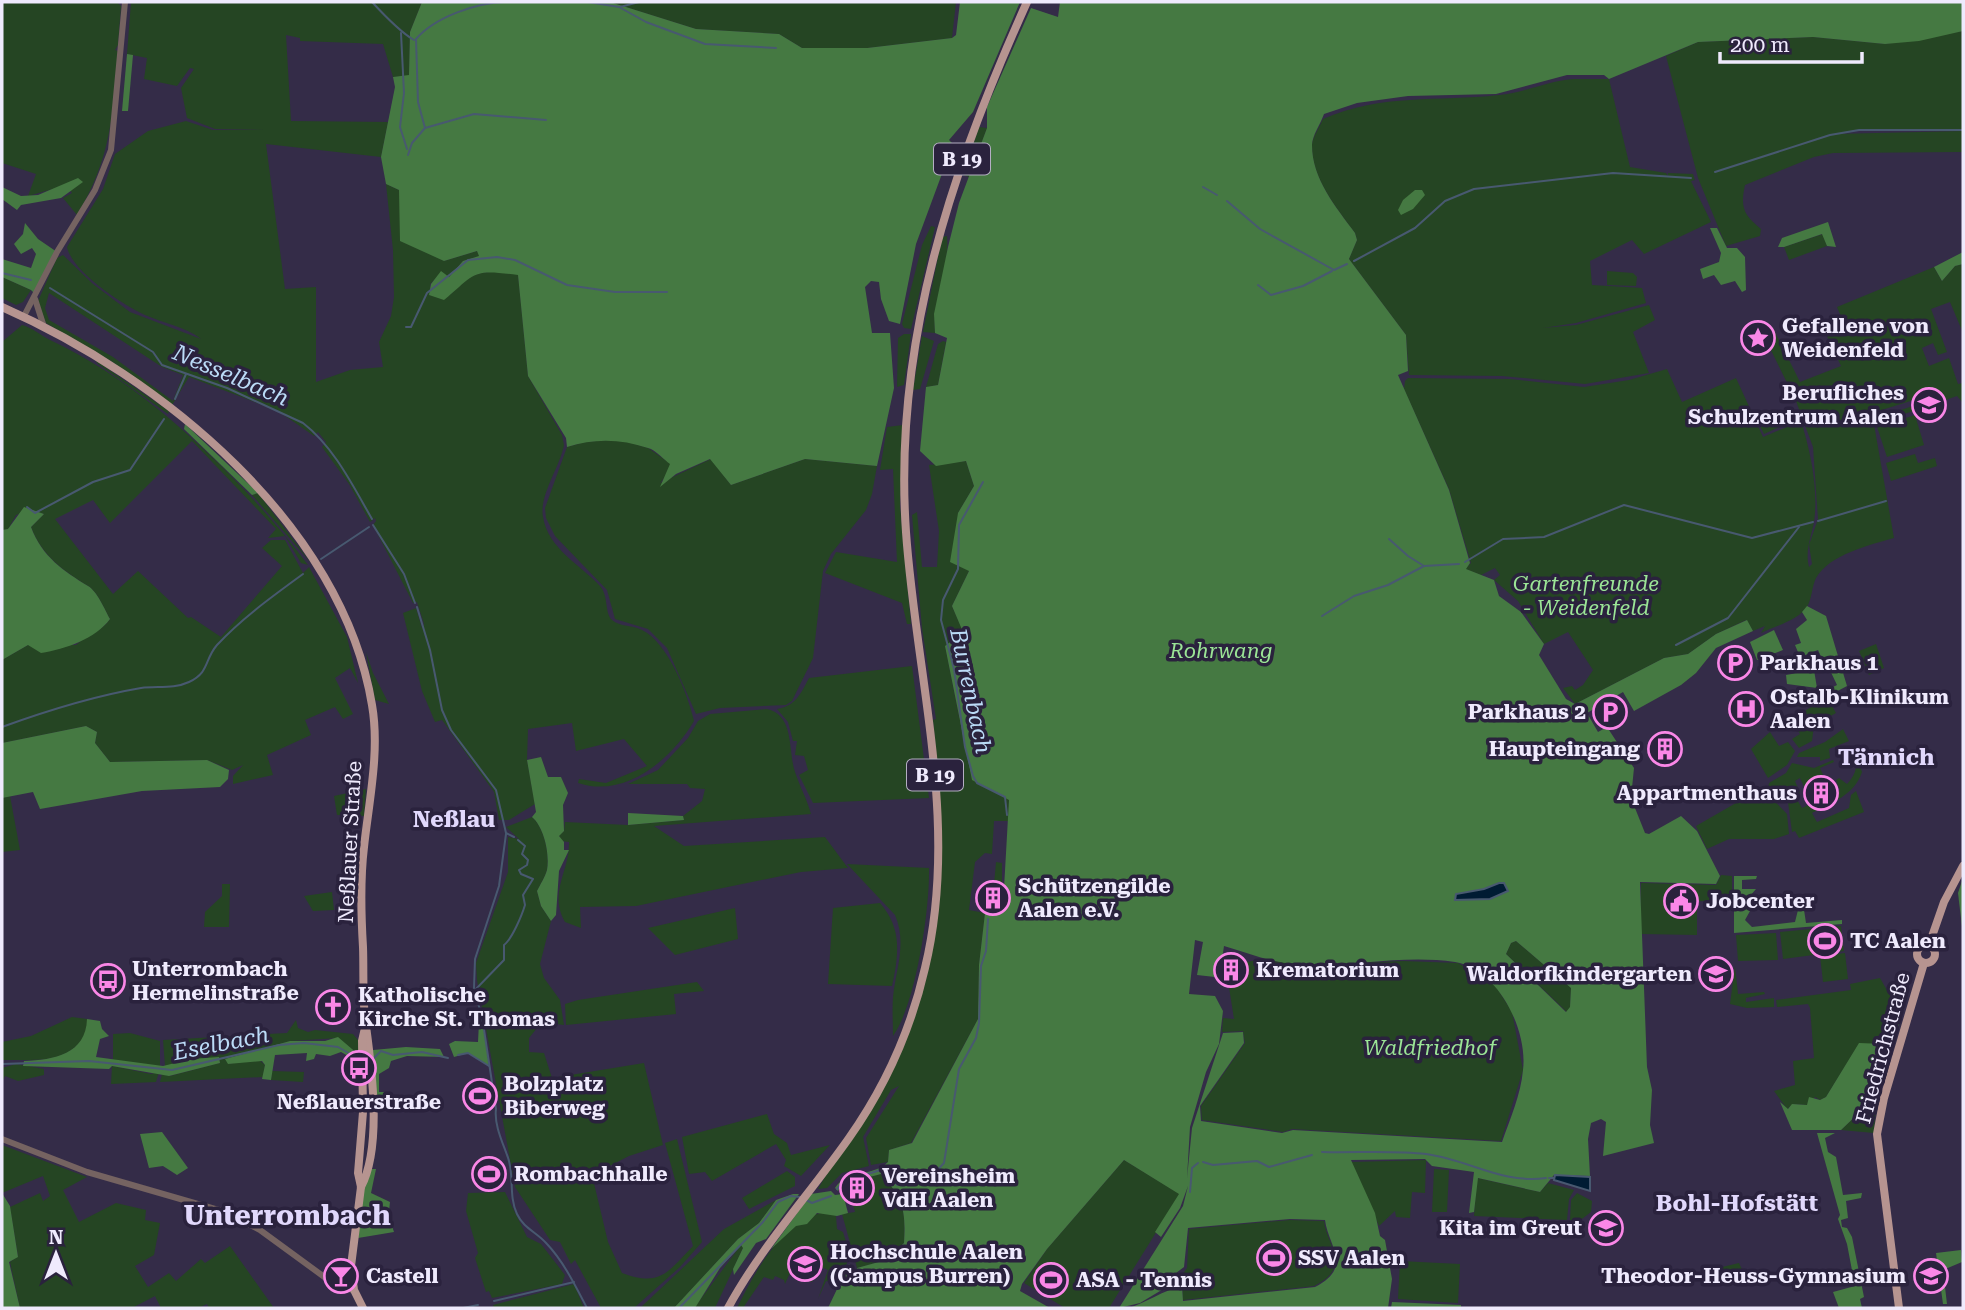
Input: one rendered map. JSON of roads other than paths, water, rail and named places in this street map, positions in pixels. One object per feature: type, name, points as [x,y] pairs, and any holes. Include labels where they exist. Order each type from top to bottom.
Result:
[{"type":"main road","name":"B 19","points":[[728,1308],[763,1253],[859,1123],[896,1055],[922,982],[933,926],[938,853],[936,788],[909,566],[905,502],[907,420],[915,340],[949,195],[988,91],[1027,2]]},
{"type":"main road","name":"Neßlauer Straße","points":[[2,307],[44,327],[122,373],[173,411],[231,461],[281,515],[315,562],[338,599],[354,634],[372,702],[373,759],[362,893],[372,1121],[368,1174],[361,1187],[351,1266],[354,1290]]},
{"type":"main road","name":"Friedrichstraße","points":[[1899,1308],[1877,1134],[1884,1098],[1924,963],[1918,959],[1918,952],[1923,946],[1929,946],[1944,902],[1963,866]]},
{"type":"main road","points":[[354,1290],[363,1308]]},
{"type":"street","points":[[23,316],[95,190],[111,150],[125,2]]},
{"type":"street","points":[[35,295],[36,309],[44,327]]},
{"type":"street","points":[[2,1139],[87,1172],[222,1211],[260,1230],[338,1287],[354,1290]]},
{"type":"water","points":[[1504,883],[1508,891],[1490,899],[1455,900],[1456,894]]},
{"type":"water","points":[[1555,1175],[1590,1177],[1590,1191],[1554,1180]]},
{"type":"waterway","points":[[372,2],[414,40]]},
{"type":"waterway","points":[[408,155],[412,143],[425,128],[418,102],[416,39],[445,18],[481,5],[504,2]]},
{"type":"waterway","points":[[588,2],[619,7],[646,22],[705,44],[776,48]]},
{"type":"waterway","points":[[620,7],[639,2]]},
{"type":"waterway","points":[[401,33],[404,93],[400,127],[407,149]]},
{"type":"waterway","points":[[425,128],[474,114],[546,120]]},
{"type":"waterway","points":[[1715,172],[1830,135],[1859,130],[1963,130]]},
{"type":"waterway","points":[[1354,261],[1415,228],[1445,201],[1474,189],[1613,173],[1691,178]]},
{"type":"waterway","points":[[1203,187],[1217,195]]},
{"type":"waterway","points":[[1227,201],[1260,229],[1334,270],[1347,264]]},
{"type":"waterway","points":[[406,327],[411,327],[427,293],[468,260],[497,257],[515,260],[567,285],[615,292],[667,292]]},
{"type":"waterway","points":[[1258,285],[1271,295],[1303,286],[1332,271]]},
{"type":"waterway","name":"Nesselbach","points":[[2,273],[31,280]]},
{"type":"waterway","name":"Nesselbach","points":[[50,288],[153,352],[162,365],[227,388],[303,423],[333,455],[372,519]]},
{"type":"waterway","points":[[175,399],[186,374]]},
{"type":"waterway","points":[[27,507],[35,513],[93,482],[130,470],[164,419]]},
{"type":"waterway","name":"Burrenbach","points":[[983,482],[959,525],[958,569],[943,600],[941,620],[954,669],[965,747],[973,776],[977,783],[1005,797],[1007,815]]},
{"type":"waterway","points":[[1818,521],[1886,501]]},
{"type":"waterway","points":[[1465,562],[1503,539],[1544,537],[1624,505],[1752,538],[1813,522]]},
{"type":"waterway","name":"Nesselbach","points":[[373,525],[404,574],[415,603]]},
{"type":"waterway","points":[[321,559],[369,527]]},
{"type":"waterway","points":[[1676,645],[1728,618],[1799,527]]},
{"type":"waterway","points":[[1389,539],[1424,566]]},
{"type":"waterway","points":[[1322,616],[1354,596],[1388,585],[1424,566],[1459,564]]},
{"type":"waterway","points":[[2,727],[106,695],[141,688],[178,686],[189,682],[204,670],[213,650],[227,635],[303,574]]},
{"type":"waterway","name":"Nesselbach","points":[[417,607],[430,650],[442,710],[451,730],[496,790],[506,833],[514,837]]},
{"type":"waterway","points":[[474,988],[475,959],[499,886],[506,834]]},
{"type":"waterway","name":"Eselbach","points":[[518,840],[525,846],[522,854],[528,860],[527,865],[519,870],[521,874],[533,879],[523,895],[525,905],[519,920],[504,945],[504,960],[475,990],[483,1023],[497,1126],[511,1169],[514,1207],[523,1223],[543,1240],[559,1259],[587,1308]]},
{"type":"waterway","name":"Burrenbach","points":[[902,1183],[933,1175],[944,1163],[959,1069],[976,1038],[979,1023],[981,966],[986,951],[988,919]]},
{"type":"waterway","name":"Eselbach","points":[[2,1064],[89,1061],[172,1070],[279,1045],[304,1043],[338,1047],[359,1059]]},
{"type":"waterway","name":"Eselbach","points":[[374,1058],[381,1051],[393,1055],[422,1052],[448,1058]]},
{"type":"waterway","name":"Eselbach","points":[[458,1055],[468,1053],[489,1066]]},
{"type":"waterway","points":[[1322,1152],[1426,1154],[1514,1178],[1546,1178]]},
{"type":"waterway","points":[[1203,1162],[1213,1165],[1257,1161],[1269,1167],[1312,1155]]},
{"type":"waterway","points":[[1190,1192],[1192,1168],[1198,1163]]},
{"type":"waterway","name":"Burrenbach","points":[[837,1189],[844,1181],[884,1169],[888,1170],[897,1185]]},
{"type":"waterway","points":[[1549,1178],[1554,1178]]},
{"type":"waterway","name":"Burrenbach","points":[[679,1308],[763,1222],[778,1202],[791,1196],[800,1197]]},
{"type":"waterway","name":"Burrenbach","points":[[806,1200],[812,1203],[831,1196]]},
{"type":"waterway","points":[[494,1301],[574,1282]]},
{"type":"waterway","points":[[463,1308],[478,1305]]},
{"type":"place","name":"Gefallene von Weidenfeld","points":[[1758,338]]},
{"type":"place","name":"Berufliches Schulzentrum Aalen","points":[[1929,405]]},
{"type":"place","name":"Parkhaus 1","points":[[1735,663]]},
{"type":"place","name":"Ostalb-Klinikum Aalen","points":[[1746,709]]},
{"type":"place","name":"Parkhaus 2","points":[[1610,712]]},
{"type":"place","name":"Haupteingang","points":[[1665,749]]},
{"type":"place","name":"Appartmenthaus","points":[[1821,793]]},
{"type":"place","name":"Schützengilde Aalen e.V.","points":[[993,898]]},
{"type":"place","name":"Jobcenter","points":[[1681,901]]},
{"type":"place","name":"TC Aalen","points":[[1825,941]]},
{"type":"place","name":"Krematorium","points":[[1231,970]]},
{"type":"place","name":"Waldorfkindergarten","points":[[1716,974]]},
{"type":"place","name":"Unterrombach Hermelinstraße","points":[[108,981]]},
{"type":"place","name":"Katholische Kirche St. Thomas","points":[[333,1007]]},
{"type":"place","name":"Neßlauerstraße","points":[[359,1068]]},
{"type":"place","name":"Bolzplatz Biberweg","points":[[480,1096]]},
{"type":"place","name":"Rombachhalle","points":[[489,1174]]},
{"type":"place","name":"Vereinsheim VdH Aalen","points":[[857,1188]]},
{"type":"place","name":"Kita im Greut","points":[[1606,1228]]},
{"type":"place","name":"SSV Aalen","points":[[1274,1258]]},
{"type":"place","name":"Hochschule Aalen (Campus Burren)","points":[[805,1264]]},
{"type":"place","name":"Castell","points":[[341,1276]]},
{"type":"place","name":"Theodor-Heuss-Gymnasium","points":[[1931,1276]]},
{"type":"place","name":"ASA - Tennis","points":[[1051,1280]]},
{"type":"district","name":"Tännich","points":[[1886,757]]},
{"type":"district","name":"Neßlau","points":[[454,819]]},
{"type":"district","name":"Bohl-Hofstätt","points":[[1737,1203]]},
{"type":"district","name":"Unterrombach","points":[[287,1215]]},
{"type":"park label","name":"Gartenfreunde - Weidenfeld","points":[[1586,596]]},
{"type":"park label","name":"Rohrwang","points":[[1221,651]]},
{"type":"park label","name":"Waldfriedhof","points":[[1430,1048]]}]
